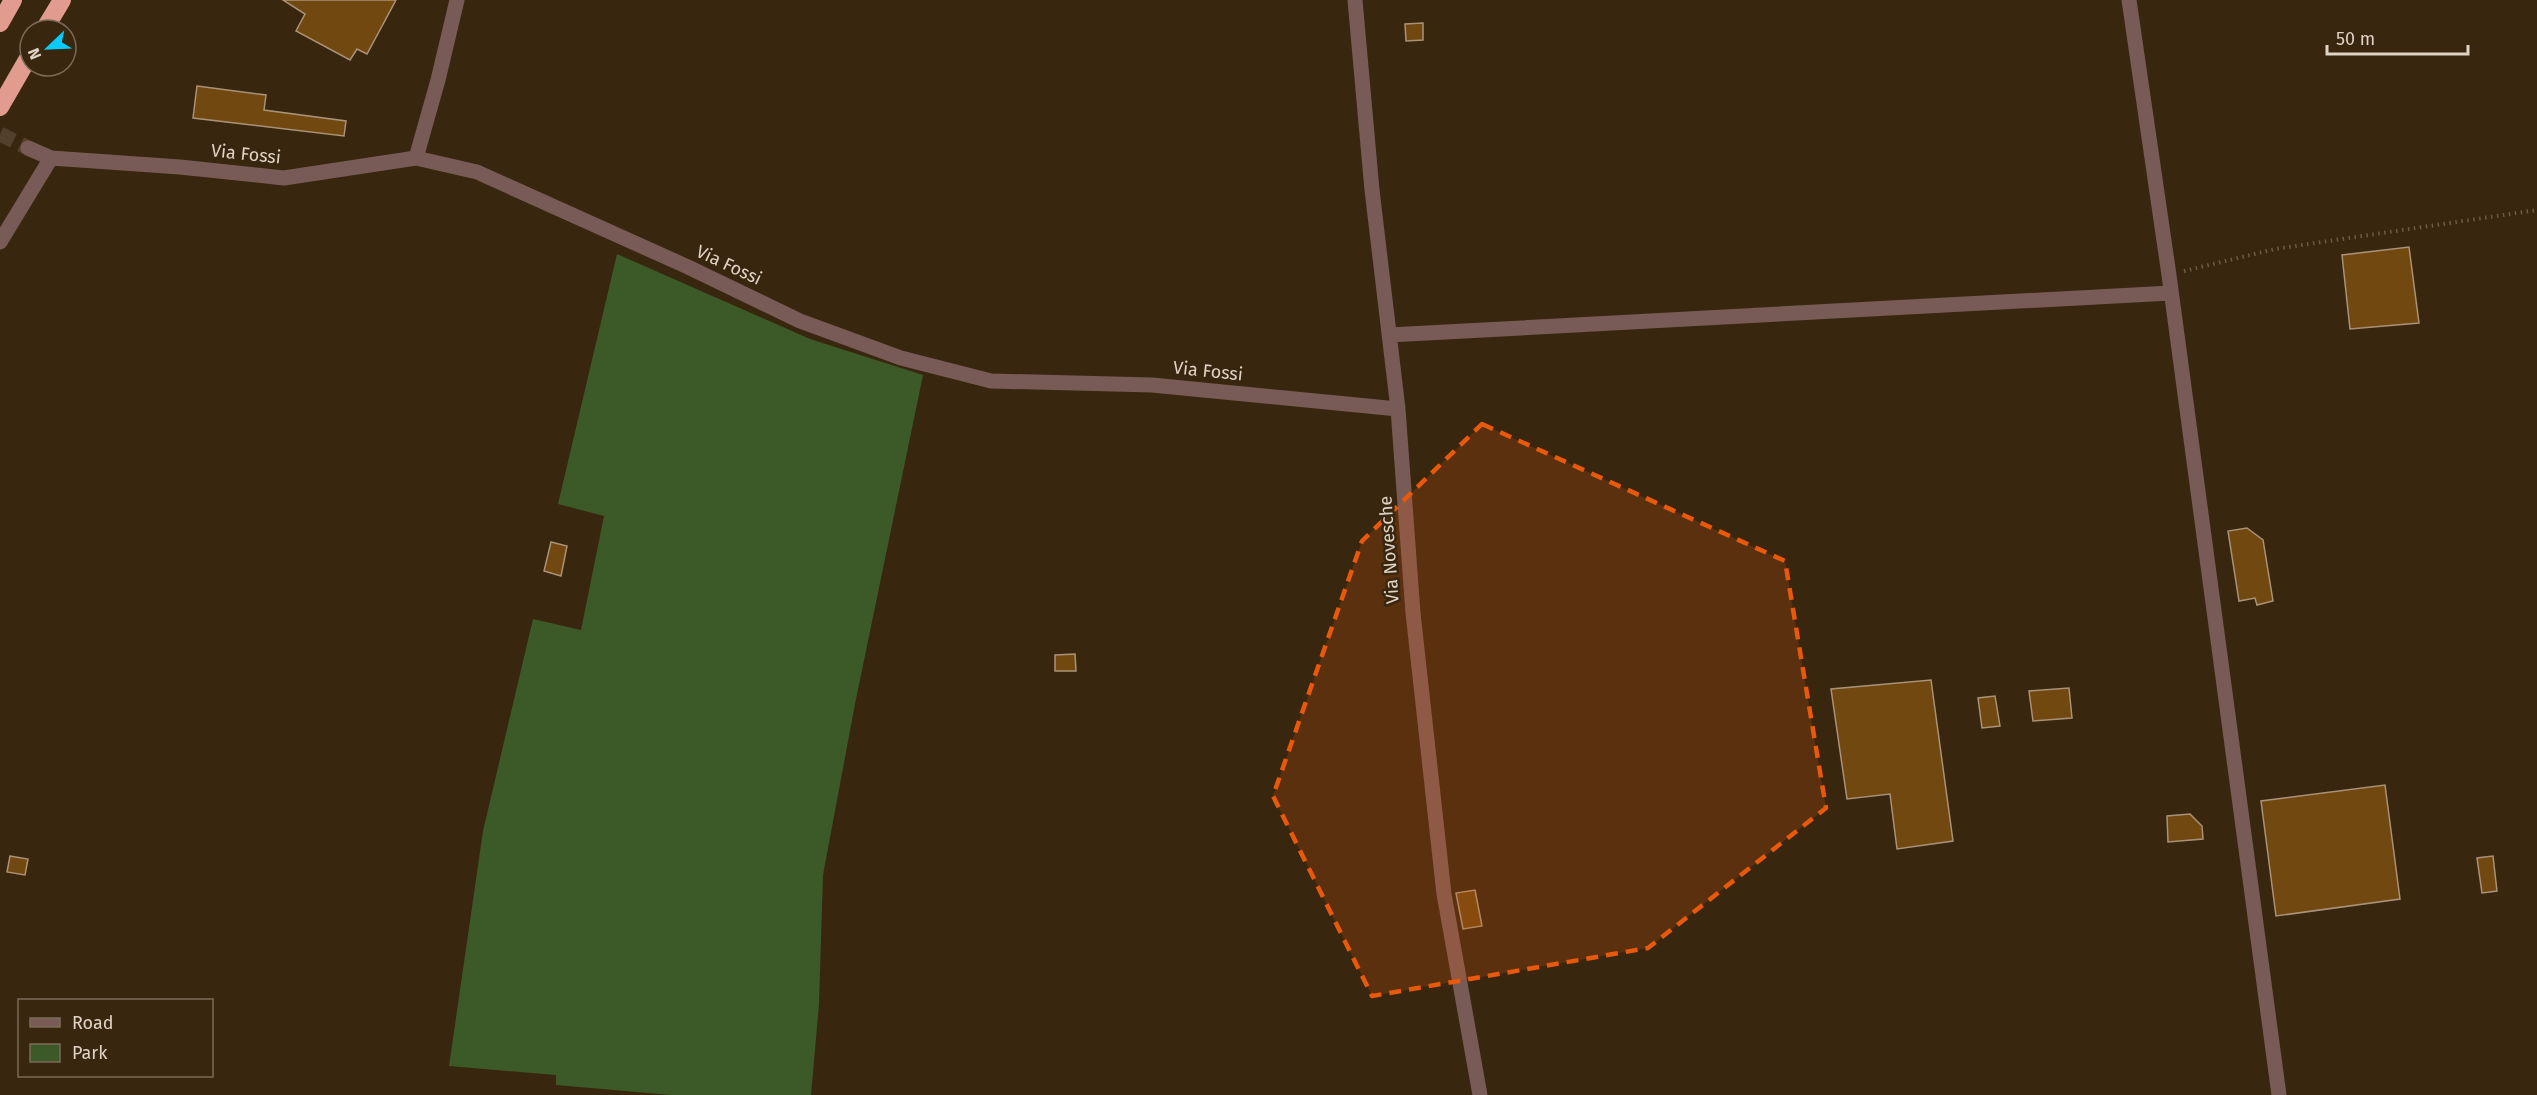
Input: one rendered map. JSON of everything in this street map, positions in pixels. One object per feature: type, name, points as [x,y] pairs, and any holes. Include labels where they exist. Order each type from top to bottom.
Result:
[{"type":"highway","points":[[0,23],[13,0]]},
{"type":"highway","points":[[51,18],[62,0]]},
{"type":"highway","points":[[0,107],[18,76]]},
{"type":"street","points":[[416,158],[457,0]]},
{"type":"street","name":"Via Novesche","points":[[1355,0],[1372,190],[1398,409],[1413,613],[1444,894],[1480,1095]]},
{"type":"street","points":[[2129,0],[2169,275],[2279,1095]]},
{"type":"street","name":"Via Fossi","points":[[28,148],[51,158],[180,167],[284,178],[416,158],[477,172],[688,267],[800,321],[901,358],[991,381],[1152,385],[1398,409]]},
{"type":"street","points":[[0,242],[51,158]]},
{"type":"street","points":[[1389,335],[2171,293]]},
{"type":"path","points":[[2169,275],[2275,249],[2537,210]]},
{"type":"highlighted area","points":[[1482,424],[1785,561],[1826,808],[1648,948],[1372,996],[1273,796],[1362,541]]},
{"type":"green space","points":[[617,254],[810,339],[923,375],[855,704],[823,875],[819,1004],[811,1095],[671,1095],[556,1085],[556,1075],[449,1066],[483,831],[533,619],[581,630],[604,516],[558,504]]},
{"type":"building","points":[[283,0],[396,0],[367,54],[357,49],[350,60],[296,31],[305,14]]},
{"type":"building","points":[[1423,23],[1423,40],[1406,41],[1405,24]]},
{"type":"building","points":[[197,86],[266,95],[264,110],[346,121],[344,136],[193,118]]},
{"type":"building","points":[[2409,247],[2419,323],[2350,329],[2342,255]]},
{"type":"building","points":[[2247,528],[2263,540],[2273,601],[2257,605],[2255,598],[2239,601],[2228,531]]},
{"type":"building","points":[[551,542],[567,546],[561,576],[544,571]]},
{"type":"building","points":[[1075,654],[1076,671],[1055,671],[1055,655]]},
{"type":"building","points":[[1931,680],[1953,841],[1897,849],[1890,794],[1847,799],[1831,689]]},
{"type":"building","points":[[2069,688],[2072,718],[2033,721],[2029,691]]},
{"type":"building","points":[[1995,696],[2000,726],[1982,728],[1978,698]]},
{"type":"building","points":[[2385,785],[2400,899],[2276,916],[2261,801]]},
{"type":"building","points":[[2190,814],[2202,826],[2203,839],[2168,842],[2167,816]]},
{"type":"building","points":[[10,856],[28,859],[25,875],[7,872]]},
{"type":"building","points":[[2493,856],[2497,891],[2482,893],[2477,858]]},
{"type":"building","points":[[1475,890],[1482,926],[1463,929],[1456,893]]},
{"type":"tunnel","points":[[0,134],[28,148]]}]
